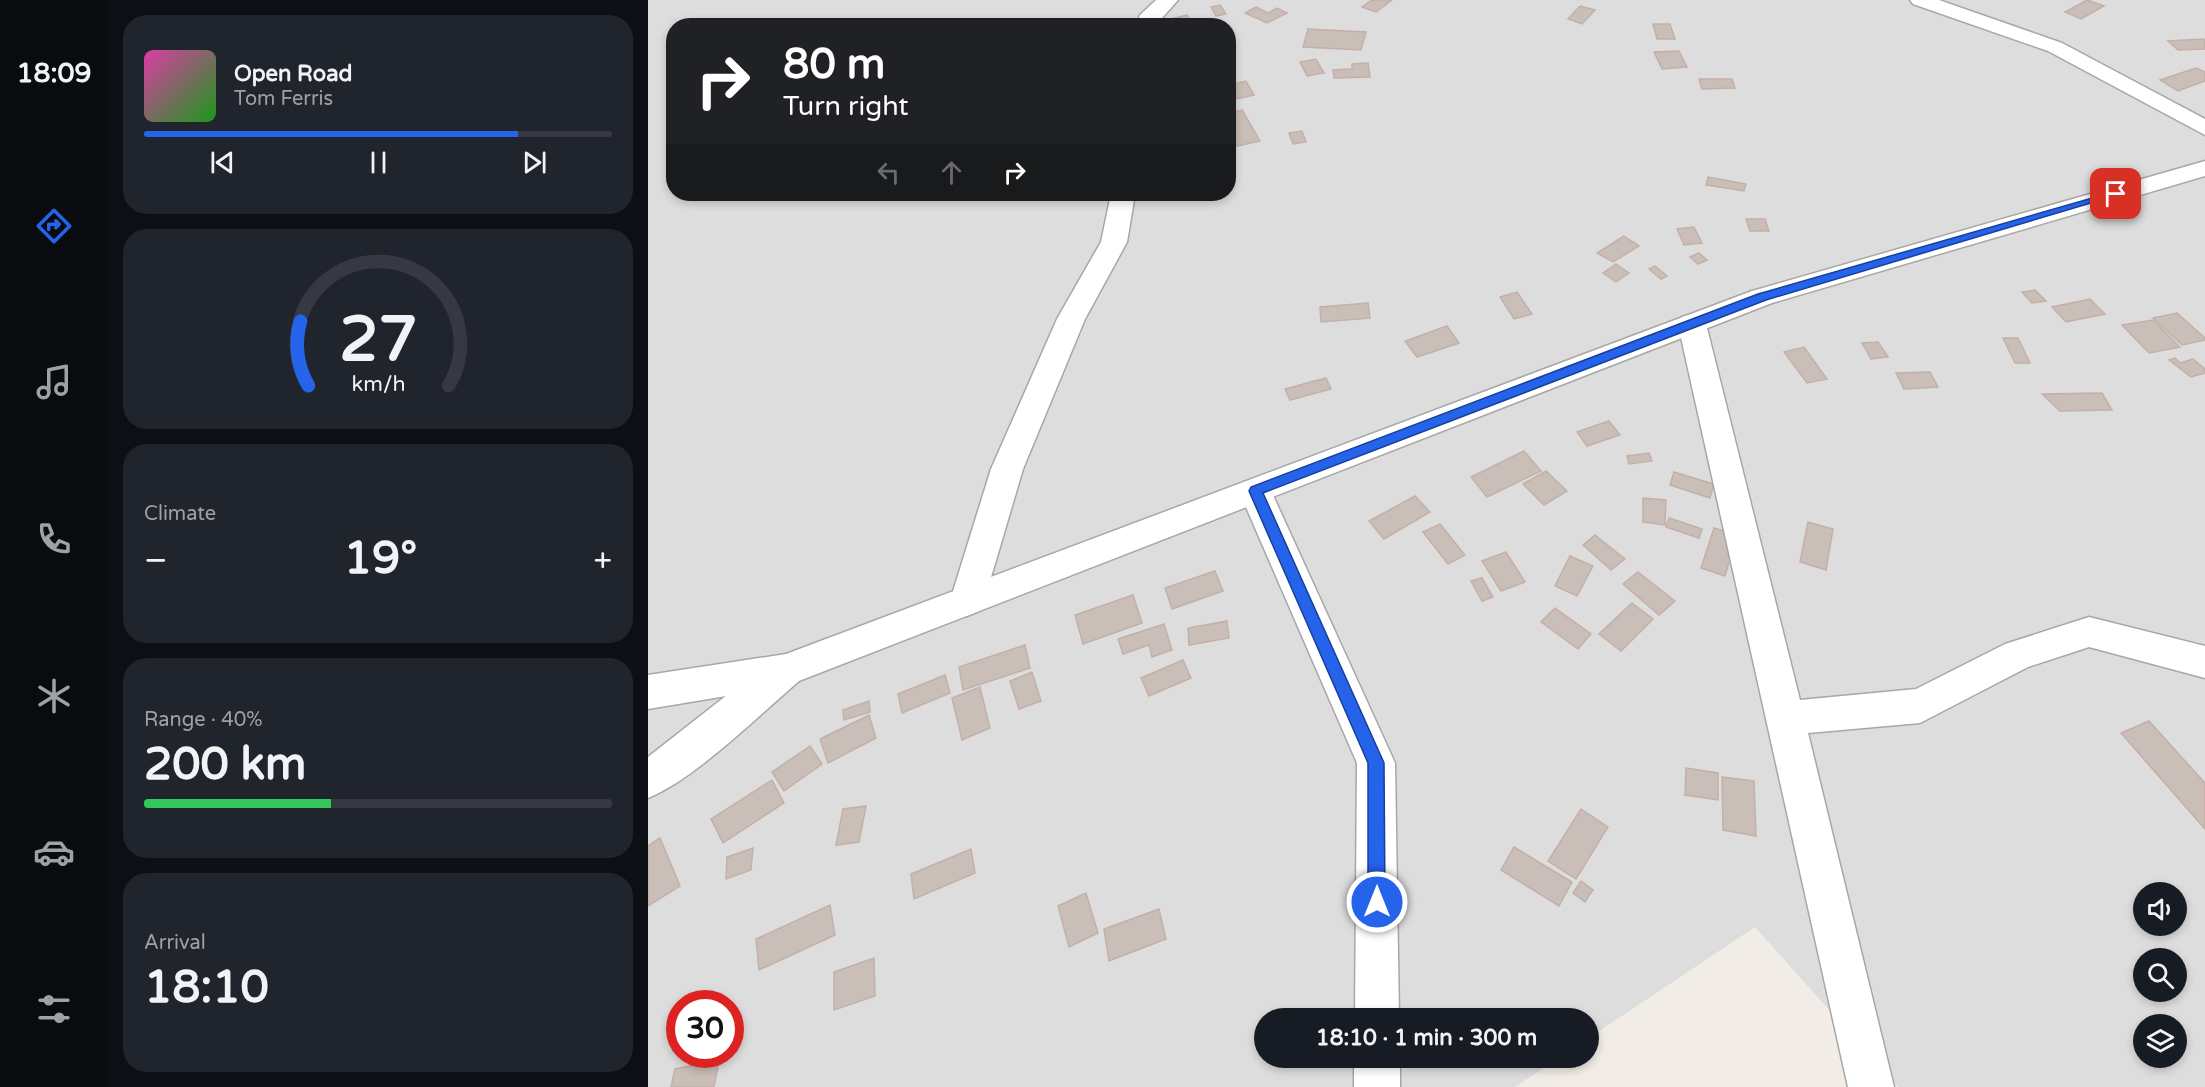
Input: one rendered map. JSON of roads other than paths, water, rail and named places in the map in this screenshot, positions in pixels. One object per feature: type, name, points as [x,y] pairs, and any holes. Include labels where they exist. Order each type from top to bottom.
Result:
[{"type":"street","points":[[1149,18],[1168,0]]},
{"type":"street","points":[[1920,0],[2055,47],[2205,128]]},
{"type":"street","points":[[648,692],[786,670],[1762,297],[2205,168]]},
{"type":"street","points":[[967,601],[1007,469],[1071,319],[1114,242],[1122,201]]},
{"type":"street","points":[[1692,324],[1786,718],[1870,1087]]},
{"type":"street","points":[[1256,491],[1376,763],[1377,1008]]},
{"type":"street","points":[[1786,718],[1920,706],[2018,655],[2089,632],[2205,662]]},
{"type":"street","points":[[648,779],[680,758],[786,670]]},
{"type":"street","points":[[1377,1068],[1377,1087]]}]
